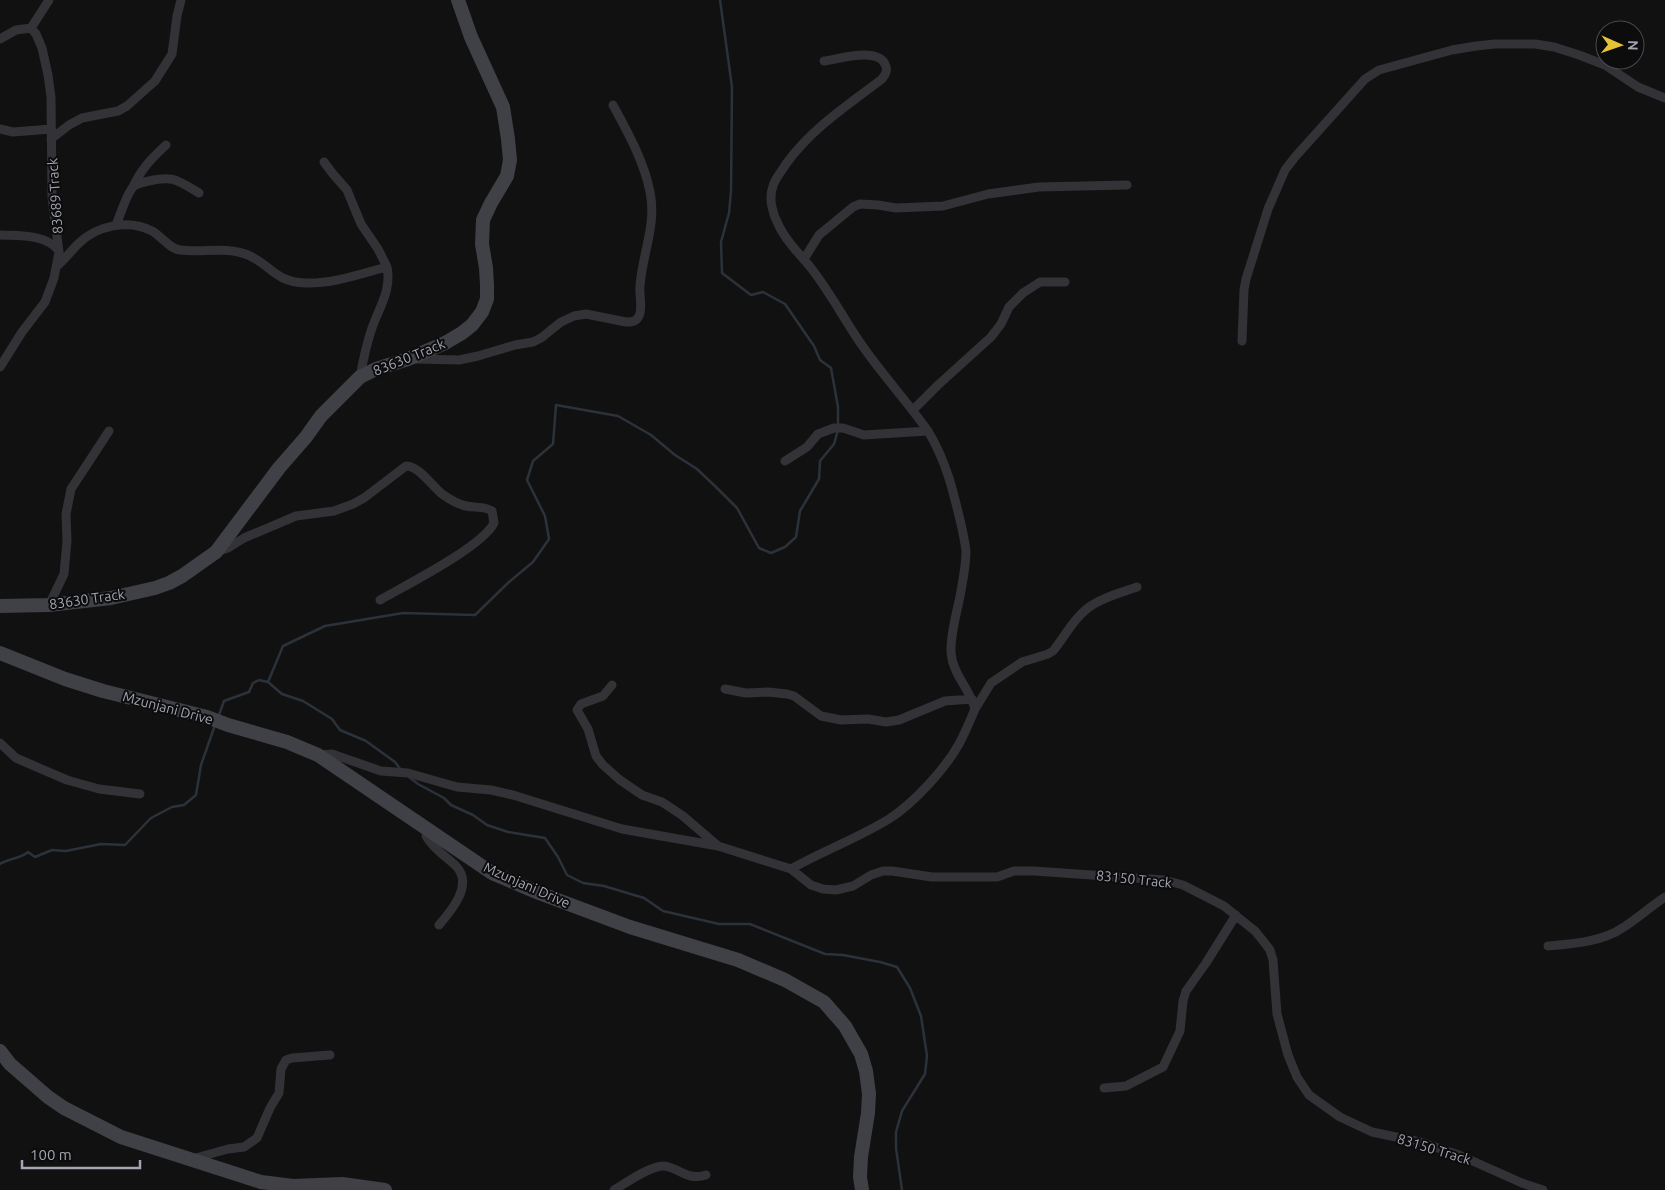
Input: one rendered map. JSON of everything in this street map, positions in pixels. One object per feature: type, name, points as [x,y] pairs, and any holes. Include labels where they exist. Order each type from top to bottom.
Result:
[{"type":"street","points":[[0,38],[16,30],[32,28],[49,0]]},
{"type":"street","points":[[52,139],[82,118],[118,111],[128,106],[155,81],[172,54],[181,0]]},
{"type":"street","name":"83630 Track","points":[[0,606],[49,605],[111,598],[155,588],[182,576],[216,552],[279,468],[322,416],[360,377],[445,343],[472,325],[482,312],[487,299],[486,268],[482,244],[483,220],[507,176],[510,160],[503,106],[471,37],[458,0]]},
{"type":"street","name":"83689 Track","points":[[0,367],[22,332],[45,302],[54,278],[59,252],[52,197],[51,97],[48,75],[39,41],[32,28]]},
{"type":"street","points":[[1242,341],[1245,284],[1268,210],[1285,170],[1294,157],[1360,84],[1379,70],[1452,50],[1495,44],[1535,44],[1554,47],[1605,65],[1638,87],[1665,98]]},
{"type":"street","points":[[824,61],[871,54],[882,59],[887,67],[887,71],[882,79],[830,118],[806,139],[783,168],[772,187],[771,202],[773,213],[790,245],[811,268],[869,355],[913,410],[936,444],[954,492],[966,550],[951,654],[955,669],[972,699],[975,709]]},
{"type":"street","points":[[408,359],[459,360],[533,342],[561,322],[574,316],[586,314],[626,322],[633,322],[638,319],[640,313],[640,286],[652,206],[650,192],[638,153],[613,105]]},
{"type":"street","points":[[0,129],[13,132],[51,129]]},
{"type":"street","points":[[116,225],[142,170],[166,145]]},
{"type":"street","points":[[324,162],[347,190],[361,224],[378,249],[387,267],[389,277],[386,296],[369,337],[360,377]]},
{"type":"street","points":[[133,187],[140,183],[167,178],[181,181],[199,193]]},
{"type":"street","points":[[804,259],[819,236],[853,207],[860,204],[896,208],[943,206],[988,194],[1039,187],[1127,184]]},
{"type":"street","points":[[57,266],[79,242],[107,226],[116,225],[142,226],[156,233],[177,250],[230,250],[246,255],[260,261],[277,276],[290,281],[304,283],[334,281],[387,267]]},
{"type":"street","points":[[0,236],[38,238],[54,245],[59,252]]},
{"type":"street","points":[[913,410],[991,337],[1001,324],[1008,307],[1023,293],[1040,282],[1065,282]]},
{"type":"street","points":[[785,461],[807,447],[818,434],[838,428],[864,435],[928,431]]},
{"type":"street","points":[[49,605],[64,574],[67,541],[66,514],[71,489],[109,431]]},
{"type":"street","points":[[216,552],[228,548],[252,534],[296,516],[334,511],[348,506],[364,498],[406,466],[416,468],[430,484],[451,500],[464,506],[487,508],[492,511],[494,522],[488,532],[449,560],[380,600]]},
{"type":"street","points":[[318,755],[332,754],[382,771],[403,773],[457,787],[491,790],[513,795],[622,828],[718,846],[791,869],[883,822],[910,803],[944,766],[959,744],[975,709],[991,683],[1022,662],[1053,651],[1076,620],[1088,608],[1103,599],[1137,587]]},
{"type":"street","name":"Mzunjani Drive","points":[[0,653],[65,679],[103,691],[207,717],[287,742],[318,755],[492,873],[630,927],[738,960],[785,980],[824,1002],[845,1026],[861,1054],[866,1071],[869,1094],[861,1157],[860,1177],[862,1190]]},
{"type":"street","points":[[612,685],[603,696],[581,704],[577,710],[588,729],[596,756],[620,780],[642,795],[662,802],[683,816],[718,846]]},
{"type":"street","points":[[725,689],[746,693],[768,692],[787,694],[794,696],[821,716],[841,720],[868,719],[886,722],[899,720],[945,701],[972,699]]},
{"type":"street","points":[[0,744],[16,758],[67,780],[99,789],[140,794]]},
{"type":"street","points":[[428,830],[426,836],[431,845],[456,866],[462,876],[459,898],[440,925]]},
{"type":"street","name":"83150 Track","points":[[791,869],[811,885],[823,889],[836,890],[853,886],[871,875],[883,871],[932,876],[997,877],[1014,871],[1024,871],[1164,880],[1183,885],[1224,906],[1255,931],[1270,950],[1273,960],[1277,1014],[1281,1030],[1294,1070],[1303,1088],[1309,1095],[1340,1117],[1372,1132],[1420,1142],[1459,1155],[1522,1183],[1543,1190]]},
{"type":"street","points":[[1548,946],[1582,942],[1607,935],[1623,928],[1665,897]]},
{"type":"street","points":[[1104,1088],[1126,1086],[1163,1068],[1180,1031],[1186,990],[1206,963],[1236,915]]},
{"type":"street","points":[[0,1051],[15,1069],[64,1108],[121,1137],[261,1182],[292,1186],[342,1184],[385,1190]]},
{"type":"street","points":[[192,1160],[228,1149],[244,1147],[257,1138],[279,1093],[281,1069],[286,1060],[330,1055]]},
{"type":"street","points":[[614,1190],[658,1166],[670,1167],[695,1177],[706,1175]]},
{"type":"waterway","points":[[720,0],[732,87],[731,191],[729,213],[721,242],[722,273],[751,295],[763,292],[785,304],[814,346],[820,360],[831,368],[838,407],[838,425]]},
{"type":"waterway","points":[[268,682],[283,646],[325,626],[403,613],[475,615],[533,562],[549,539],[545,516],[527,480],[533,461],[553,444],[556,405],[618,416],[651,435],[675,455],[697,469],[717,488],[737,508],[759,548],[771,553],[785,547],[796,537],[800,511],[819,479],[820,461],[834,444],[838,430]]},
{"type":"waterway","points":[[219,715],[224,701],[249,692],[253,683],[259,680],[268,682],[282,694],[303,701],[332,719],[340,730],[366,741],[395,762],[401,770]]},
{"type":"waterway","points":[[0,864],[28,852],[35,857],[52,850],[66,851],[101,844],[125,845],[151,818],[172,807],[184,805],[196,795],[201,765],[215,725]]},
{"type":"waterway","points":[[409,777],[444,798],[451,805],[473,815],[487,825],[508,832],[545,838],[567,875],[583,883],[604,886],[644,898],[663,911],[719,924],[750,924],[825,954],[843,955],[897,967],[910,988],[921,1016],[927,1056],[925,1074],[902,1111],[896,1132],[896,1148],[902,1190]]}]
